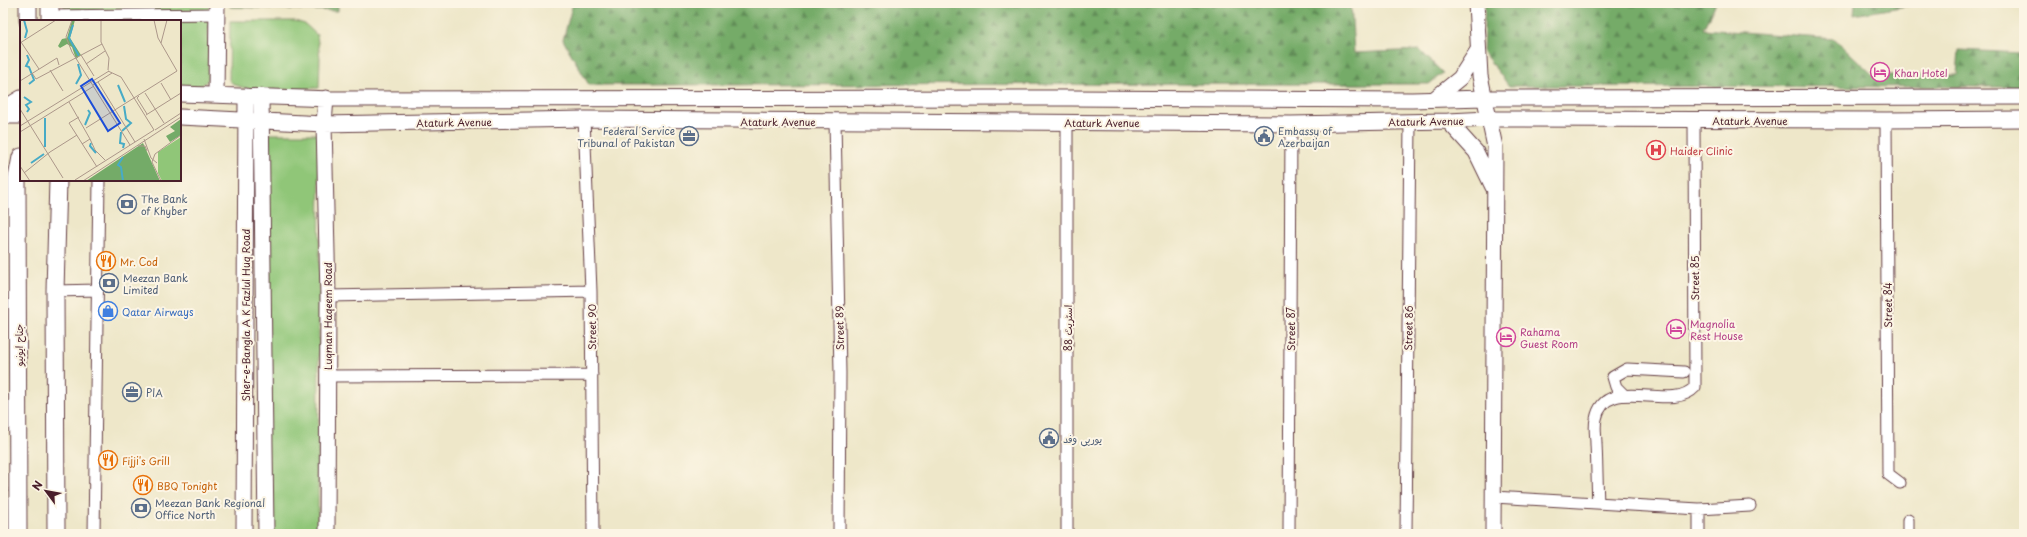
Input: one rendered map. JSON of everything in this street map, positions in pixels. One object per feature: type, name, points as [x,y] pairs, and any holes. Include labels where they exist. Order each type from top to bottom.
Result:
[{"type":"main road","points":[[28,3],[28,20]]},
{"type":"main road","name":"جناح ایونیو","points":[[18,534],[17,178],[20,162]]},
{"type":"main road","points":[[56,534],[56,291],[58,181]]},
{"type":"street","points":[[1476,3],[1478,50],[1484,98],[1496,147],[1494,534]]},
{"type":"street","points":[[50,13],[217,8],[216,94]]},
{"type":"street","points":[[1434,100],[1460,78],[1478,50]]},
{"type":"street","name":"Ataturk Avenue","points":[[181,94],[326,98],[1071,98],[1434,100],[1484,98],[2024,97]]},
{"type":"street","name":"Sher-e-Bangla A K Fazlul Huq Road","points":[[244,534],[254,96]]},
{"type":"street","name":"Luqman Haqeem Road","points":[[326,98],[324,124],[328,296],[327,534]]},
{"type":"street","points":[[3,109],[20,99]]},
{"type":"street","points":[[883,99],[883,121]]},
{"type":"street","points":[[3,116],[20,116]]},
{"type":"street","name":"Ataturk Avenue","points":[[181,117],[324,124],[584,120],[1291,124],[1448,121],[1489,118],[1694,120],[2024,119]]},
{"type":"street","name":"Sher-e-Bangla A K Fazlul Huq Road","points":[[254,120],[266,534]]},
{"type":"street","name":"Street 90","points":[[584,120],[591,291],[593,534]]},
{"type":"street","name":"Street 85","points":[[1624,395],[1680,397],[1690,392],[1695,387],[1694,120]]},
{"type":"street","name":"Street 84","points":[[1886,120],[1888,474],[1900,483]]},
{"type":"street","name":"Street 89","points":[[835,121],[840,374],[839,534]]},
{"type":"street","points":[[1448,121],[1476,152],[1496,191]]},
{"type":"street","name":"اسٹریٹ 88","points":[[1067,122],[1067,534]]},
{"type":"street","name":"Street 86","points":[[1406,534],[1410,122]]},
{"type":"street","name":"Street 87","points":[[1289,534],[1291,124]]},
{"type":"street","points":[[94,534],[100,181]]},
{"type":"street","points":[[56,291],[98,290]]},
{"type":"street","points":[[328,296],[591,291]]},
{"type":"street","points":[[1598,503],[1596,420],[1602,404],[1624,395],[1616,387],[1613,377],[1627,369],[1684,372]]},
{"type":"street","points":[[328,376],[592,375]]},
{"type":"street","points":[[1494,497],[1699,509],[1750,506]]},
{"type":"street","points":[[1699,509],[1699,534]]},
{"type":"street","points":[[1908,520],[1908,534]]},
{"type":"green space","points":[[64,3],[209,3],[208,80],[201,86],[181,88],[181,20],[64,20]]},
{"type":"green space","points":[[230,3],[338,3],[338,11],[230,7]]},
{"type":"green space","points":[[573,3],[1351,3],[1354,53],[1420,50],[1443,73],[1429,84],[589,85],[563,40]]},
{"type":"green space","points":[[1485,3],[1716,3],[1703,29],[1835,39],[1873,75],[1957,75],[1959,50],[2024,53],[2024,87],[1509,86],[1483,52]]},
{"type":"green space","points":[[1855,3],[1924,3],[1854,15]]},
{"type":"green space","points":[[230,21],[295,21],[305,24],[317,35],[320,58],[319,88],[257,90],[235,85],[229,80]]},
{"type":"green space","points":[[261,134],[320,134],[318,534],[264,534]]},
{"type":"place","name":"Khan Hotel","points":[[1880,72]]},
{"type":"place","name":"Federal Service Tribunal of Pakistan","points":[[689,136]]},
{"type":"place","name":"Embassy of Azerbaijan","points":[[1264,136]]},
{"type":"place","name":"Haider Clinic","points":[[1656,150]]},
{"type":"place","name":"The Bank of Khyber","points":[[127,204]]},
{"type":"place","name":"Mr. Cod","points":[[106,261]]},
{"type":"place","name":"Meezan Bank Limited","points":[[109,283]]},
{"type":"place","name":"Qatar Airways","points":[[108,311]]},
{"type":"place","name":"Magnolia Rest House","points":[[1676,329]]},
{"type":"place","name":"Rahama Guest Room","points":[[1506,337]]},
{"type":"place","name":"PIA","points":[[132,392]]},
{"type":"place","name":"یورپی وفد","points":[[1049,438]]},
{"type":"place","name":"Fijji's Grill","points":[[108,460]]},
{"type":"place","name":"BBQ Tonight","points":[[143,485]]},
{"type":"place","name":"Meezan Bank Regional Office North","points":[[141,508]]}]
